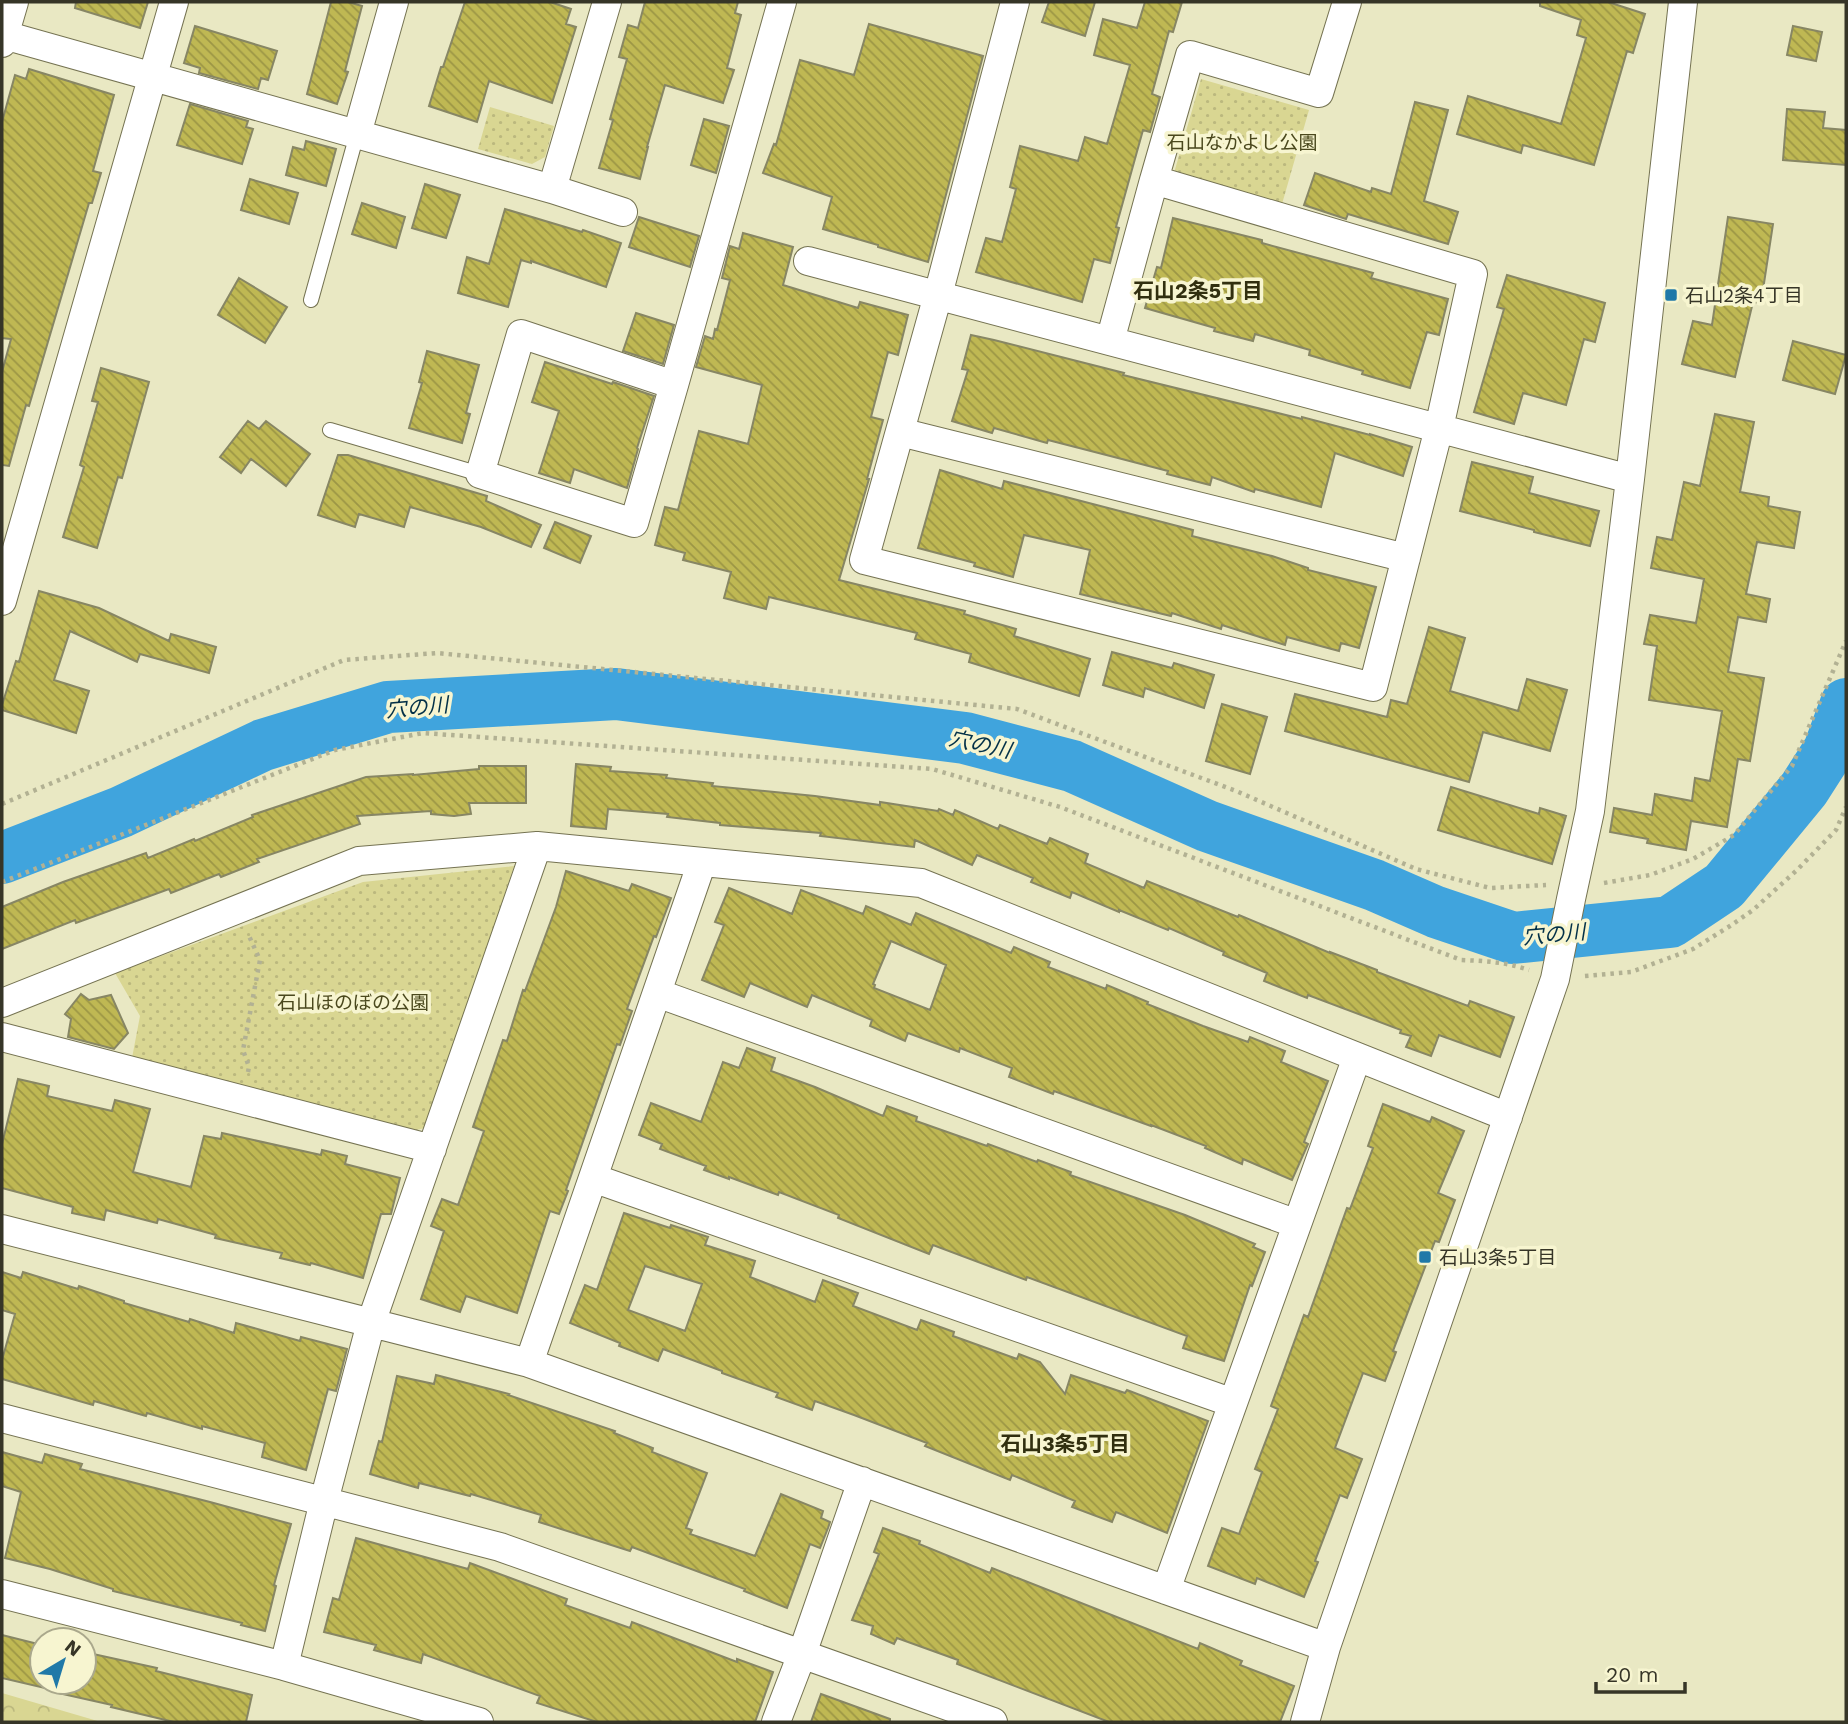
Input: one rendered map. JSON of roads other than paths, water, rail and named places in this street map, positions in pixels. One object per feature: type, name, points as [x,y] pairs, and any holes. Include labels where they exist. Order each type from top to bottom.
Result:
[{"type":"street","points":[[14,2],[3,39],[357,134],[623,212]]},
{"type":"street","points":[[2,601],[174,2]]},
{"type":"street","points":[[357,134],[394,2]]},
{"type":"street","points":[[552,189],[607,2]]},
{"type":"street","points":[[674,385],[521,334],[480,474],[634,523],[674,385],[782,2]]},
{"type":"street","points":[[1015,2],[938,295],[864,560],[1373,687],[1439,428],[1473,274],[1154,180]]},
{"type":"street","points":[[1110,341],[1190,55],[1319,93],[1347,2]]},
{"type":"street","points":[[1306,1722],[1326,1647],[1555,979],[1590,811],[1683,2]]},
{"type":"street","points":[[808,261],[1630,479]]},
{"type":"street","points":[[900,432],[1406,558]]},
{"type":"street","points":[[2,1003],[359,862],[537,846],[921,883],[1508,1117]]},
{"type":"street","points":[[284,1666],[371,1323],[537,846]]},
{"type":"street","points":[[529,1363],[702,862]]},
{"type":"street","points":[[657,993],[1297,1224]]},
{"type":"street","points":[[2,1037],[432,1149]]},
{"type":"street","points":[[1166,1590],[1357,1056]]},
{"type":"street","points":[[593,1178],[1233,1403]]},
{"type":"street","points":[[2,1229],[529,1363],[1326,1647]]},
{"type":"street","points":[[2,1418],[500,1547],[993,1722]]},
{"type":"street","points":[[776,1722],[862,1481]]},
{"type":"street","points":[[2,1594],[284,1666],[479,1722]]},
{"type":"lane","points":[[311,300],[357,134]]},
{"type":"lane","points":[[330,430],[480,474]]},
{"type":"waterway","name":"穴の川","points":[[2,858],[121,812],[263,745],[388,707],[616,694],[965,738],[1072,766],[1207,826],[1513,938],[1670,922],[1724,886],[1804,789],[1829,750],[1846,704]]},
{"type":"place","name":"石山2条4丁目","points":[[1671,295]]},
{"type":"place","name":"石山3条5丁目","points":[[1425,1257]]},
{"type":"district","name":"石山2条5丁目","points":[[1198,290]]},
{"type":"district","name":"石山3条5丁目","points":[[1065,1443]]},
{"type":"park label","name":"石山なかよし公園","points":[[1242,142]]},
{"type":"park label","name":"石山ほのぼの公園","points":[[353,1002]]}]
